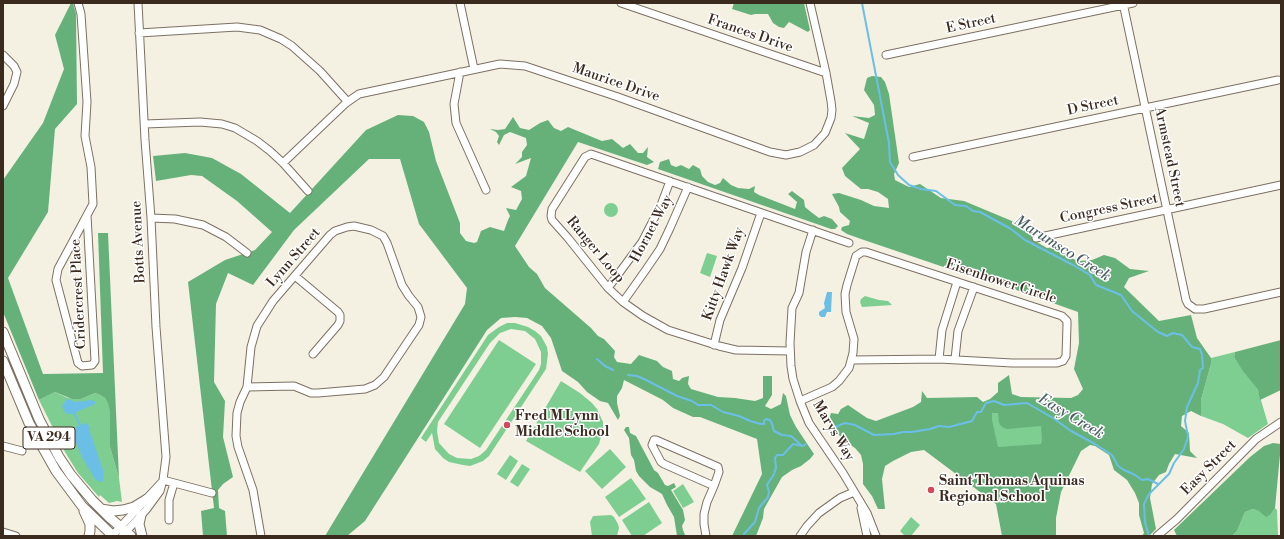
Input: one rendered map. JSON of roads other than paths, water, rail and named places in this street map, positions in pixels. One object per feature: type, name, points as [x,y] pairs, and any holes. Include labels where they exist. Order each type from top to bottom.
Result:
[{"type":"main road","name":"VA 294","points":[[3,332],[39,419],[54,448],[71,475],[100,509],[125,533]]},
{"type":"main road","name":"VA 294","points":[[3,361],[39,443],[61,480],[82,506],[113,536]]},
{"type":"main road","points":[[100,509],[113,512],[123,510],[134,507],[147,499]]},
{"type":"main road","points":[[82,506],[90,524],[89,536]]},
{"type":"main road","points":[[141,515],[139,524],[142,536]]},
{"type":"street","name":"Cridercrest Place","points":[[78,3],[81,14],[87,102],[85,136],[86,148],[91,167],[93,204],[87,215],[56,274],[56,280],[78,362],[82,366],[92,365],[95,361],[87,215]]},
{"type":"street","name":"Botts Avenue","points":[[125,533],[160,491],[166,457],[156,327],[138,3]]},
{"type":"street","points":[[460,3],[474,69]]},
{"type":"street","name":"Frances Drive","points":[[621,3],[826,73]]},
{"type":"street","name":"Maurice Drive","points":[[283,163],[347,101],[363,92],[500,64],[524,66],[618,97],[770,152],[786,155],[800,152],[808,149],[825,133],[832,110],[826,73],[810,3]]},
{"type":"street","name":"E Street","points":[[886,55],[1132,3]]},
{"type":"street","name":"Armstead Street","points":[[1123,4],[1186,300],[1191,307],[1198,309],[1281,292]]},
{"type":"street","points":[[139,33],[237,27],[260,30],[281,39],[292,46],[320,71],[347,101]]},
{"type":"street","points":[[3,55],[18,72],[3,106]]},
{"type":"street","points":[[460,72],[454,104],[456,123],[486,190]]},
{"type":"street","name":"D Street","points":[[913,157],[1278,80]]},
{"type":"street","points":[[145,124],[200,122],[222,124],[235,128],[258,141],[283,163],[308,191]]},
{"type":"street","name":"Ranger Loop","points":[[790,351],[736,350],[714,345],[668,330],[643,316],[623,302],[608,288],[552,220],[550,216],[552,209],[585,157],[593,154],[849,243]]},
{"type":"street","name":"Hornet Way","points":[[608,288],[642,242],[658,211],[670,181]]},
{"type":"street","name":"Congress Street","points":[[1036,238],[1281,185]]},
{"type":"street","name":"Hornet Way","points":[[623,302],[660,249],[688,187]]},
{"type":"street","name":"Kitty Hawk Way","points":[[714,345],[720,320],[742,268],[761,212]]},
{"type":"street","points":[[151,218],[175,219],[203,225],[226,237],[247,253]]},
{"type":"street","name":"Lynn Street","points":[[247,387],[294,386],[311,393],[318,393],[368,388],[384,377],[420,322],[420,311],[402,285],[386,239],[383,236],[371,230],[354,226],[347,226],[335,231],[270,305],[257,326],[251,347],[247,387],[237,413],[236,436],[238,447],[253,490],[261,536]]},
{"type":"street","name":"Marys Way","points":[[813,230],[806,252],[799,293],[792,308],[790,351],[793,379],[809,423],[843,473],[859,502],[867,513],[876,536]]},
{"type":"street","name":"Eisenhower Circle","points":[[800,401],[832,387],[844,375],[852,360],[854,339],[846,312],[845,294],[856,256],[859,253],[866,252],[1062,316],[1067,325],[1066,356],[1063,361],[1057,363],[1012,363],[955,359],[852,360]]},
{"type":"street","points":[[295,276],[340,314],[340,321],[338,325],[313,354]]},
{"type":"street","points":[[939,359],[942,330],[957,282]]},
{"type":"street","points":[[955,359],[958,331],[974,287]]},
{"type":"street","name":"Easy Street","points":[[1157,536],[1177,519],[1256,439],[1281,422]]},
{"type":"street","points":[[706,536],[704,514],[707,502],[714,486],[720,472],[718,467],[656,440],[652,442],[652,445],[661,462],[714,486]]},
{"type":"street","points":[[3,446],[22,451]]},
{"type":"street","points":[[113,536],[125,533],[147,499],[163,480],[212,493]]},
{"type":"street","points":[[169,520],[169,500],[174,483]]},
{"type":"street","points":[[800,536],[819,513],[840,498],[854,492]]},
{"type":"street","name":"Marys Way","points":[[859,502],[868,536]]},
{"type":"street","points":[[3,532],[16,536]]},
{"type":"water","points":[[827,292],[832,292],[831,312],[827,312],[825,317],[821,317],[819,312],[825,308],[824,303]]},
{"type":"water","points":[[67,399],[76,402],[93,400],[95,404],[72,414],[67,414],[62,406]]},
{"type":"water","points":[[87,423],[103,470],[104,478],[103,481],[100,482],[95,479],[82,457],[72,433],[74,428]]},
{"type":"waterway","name":"Marumsco Creek","points":[[862,3],[889,143],[890,162],[898,175],[909,185],[921,189],[936,191],[955,205],[966,206],[973,211],[980,212],[1011,229],[1025,240],[1090,275],[1096,285],[1121,295],[1132,311],[1158,332],[1167,336],[1173,333],[1182,335],[1192,347],[1200,349],[1203,368],[1200,370],[1198,383],[1187,407],[1185,421],[1188,436],[1184,449],[1174,463],[1169,474],[1149,494],[1144,504],[1145,522],[1149,536]]},
{"type":"waterway","points":[[597,359],[605,366],[613,370]]},
{"type":"waterway","points":[[628,375],[637,376],[698,405],[711,405],[723,412],[761,424],[764,424],[766,419],[770,420],[774,431],[782,435],[791,436],[801,445]]},
{"type":"waterway","name":"Easy Creek","points":[[830,429],[845,423],[855,425],[874,435],[912,432],[939,426],[949,427],[972,421],[977,412],[981,412],[986,403],[994,401],[1004,405],[1027,403],[1112,455],[1118,466],[1124,470],[1142,480],[1148,479],[1158,484]]},
{"type":"waterway","points":[[74,413],[80,425]]},
{"type":"waterway","name":"Easy Creek","points":[[744,536],[744,534],[755,522],[759,508],[768,497],[769,492],[767,485],[774,474],[776,468],[775,458],[777,455],[783,455],[793,444],[803,446],[806,444]]},
{"type":"place","name":"Fred M Lynn Middle School","points":[[507,425]]},
{"type":"place","name":"Saint Thomas Aquinas Regional School","points":[[931,490]]}]
